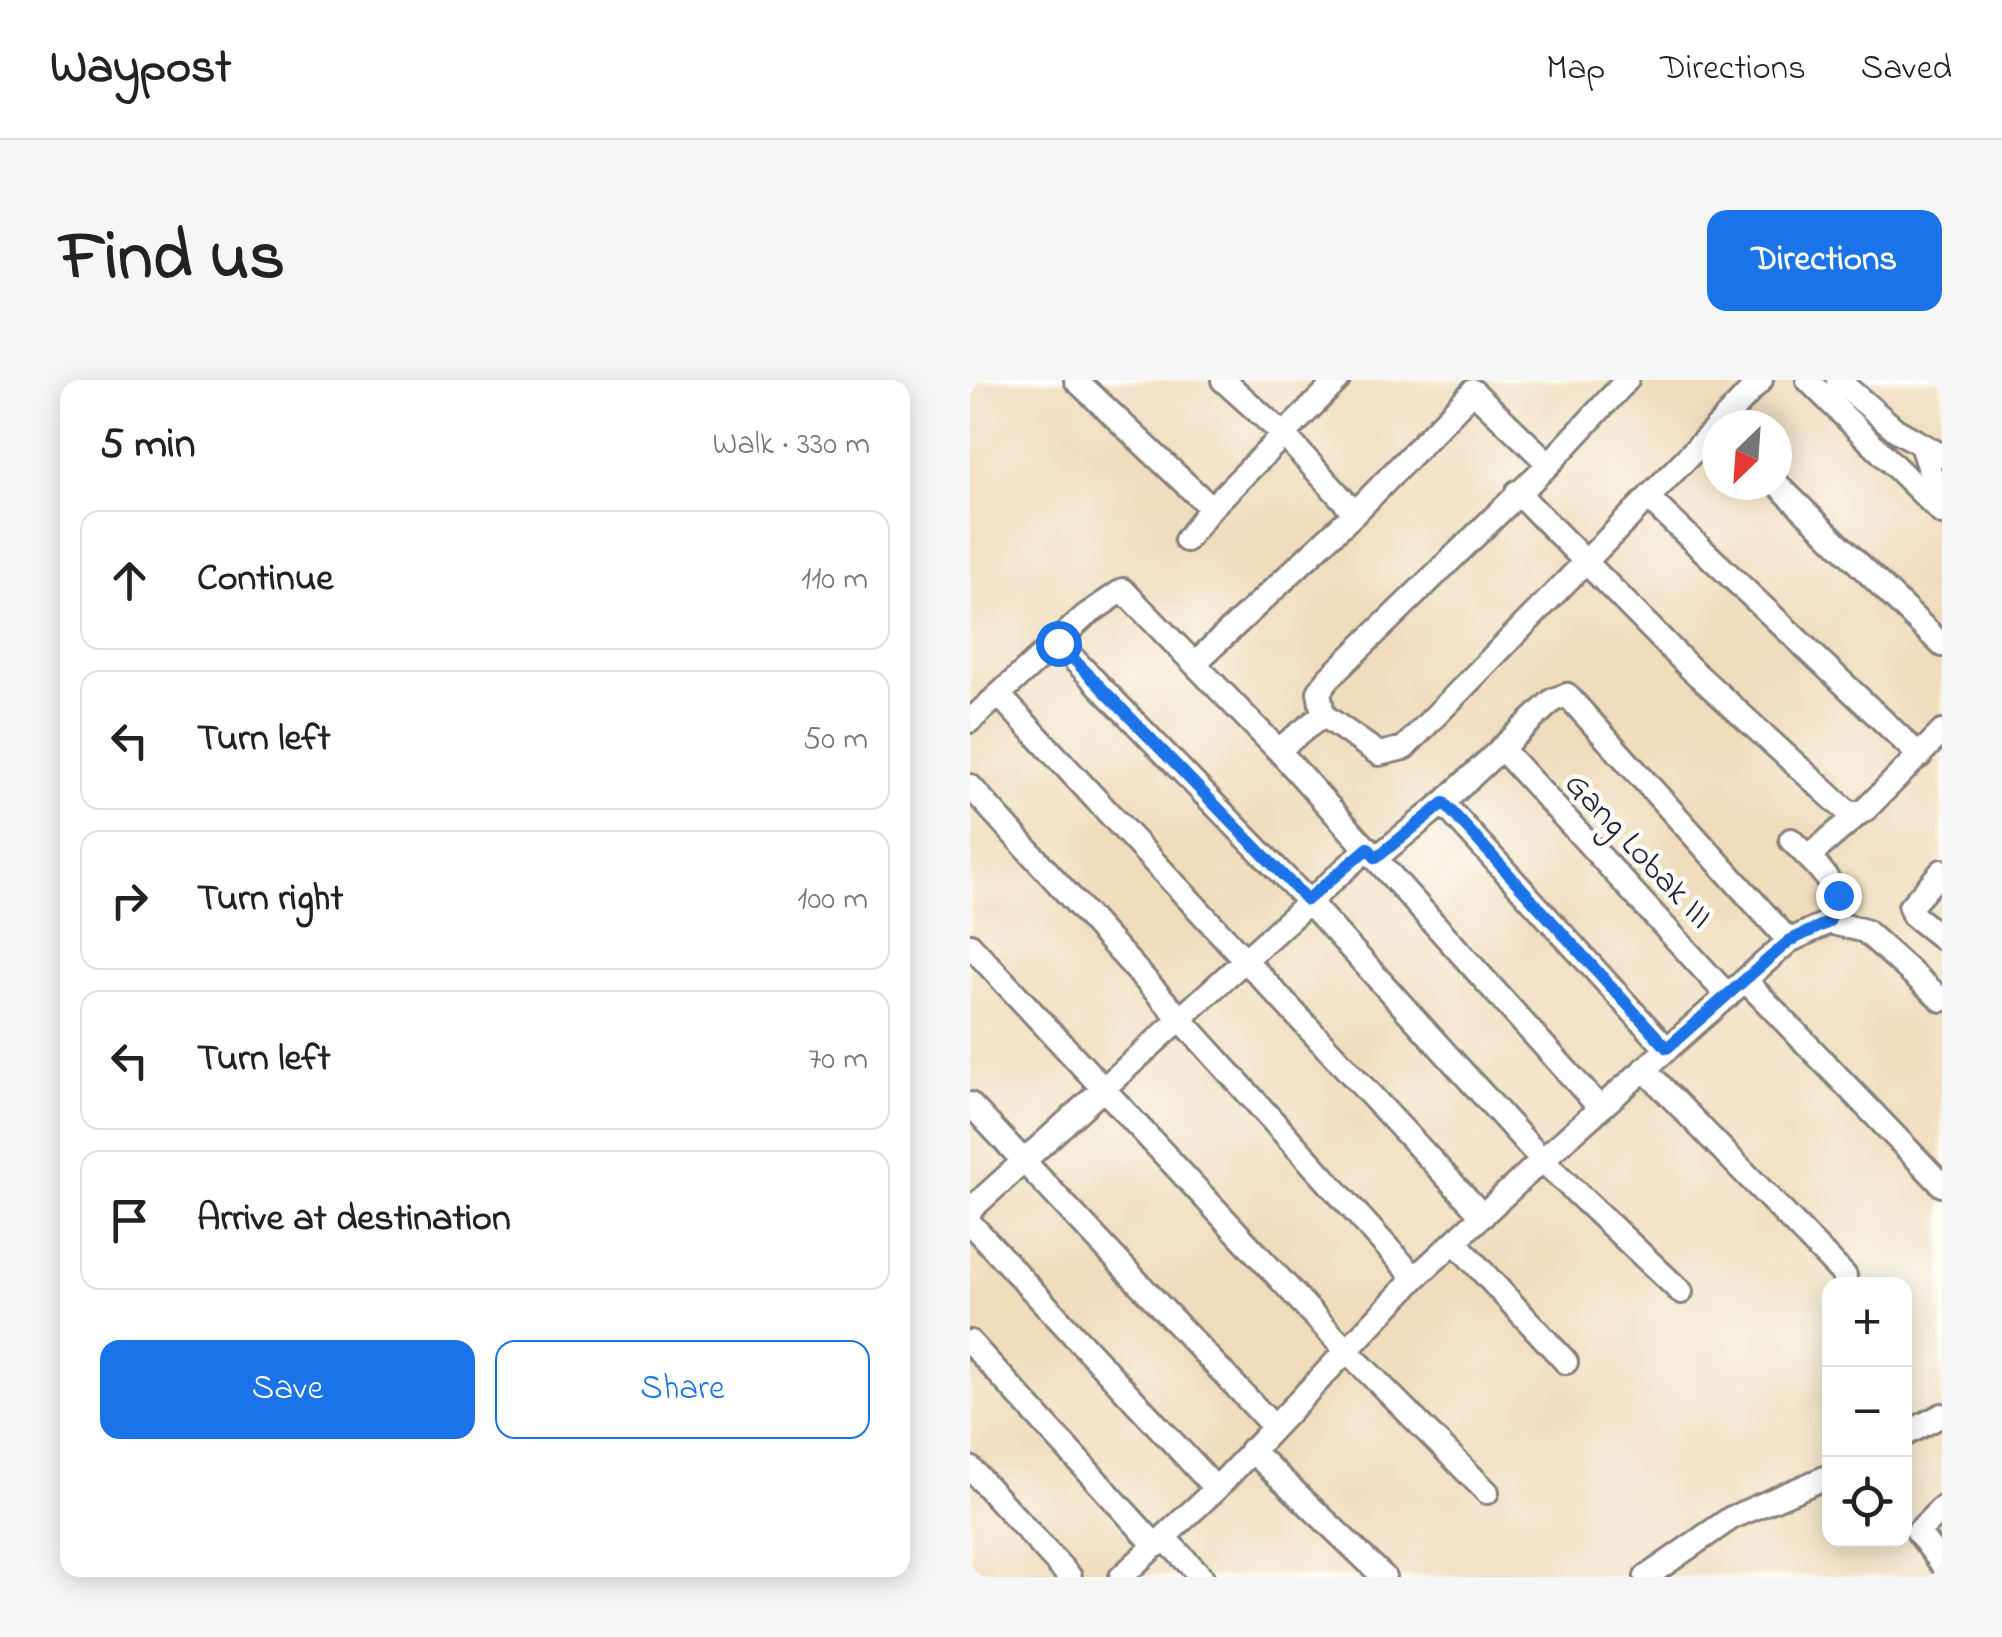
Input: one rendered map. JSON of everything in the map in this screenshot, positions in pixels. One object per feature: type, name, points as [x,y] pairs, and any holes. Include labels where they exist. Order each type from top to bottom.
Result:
[{"type":"street","points":[[1076,380],[1210,508]]},
{"type":"street","points":[[1223,380],[1284,436],[1355,513]]},
{"type":"street","points":[[1186,540],[1210,508],[1338,380]]},
{"type":"street","points":[[1627,380],[1548,464],[1328,678],[1320,692],[1323,715],[1379,754],[1404,748],[1702,443]]},
{"type":"street","points":[[1733,410],[1760,380]]},
{"type":"street","points":[[1808,380],[1942,512]]},
{"type":"street","points":[[1838,380],[1932,452],[1942,512]]},
{"type":"street","points":[[1196,663],[1355,513],[1478,386],[1548,464]]},
{"type":"street","points":[[1516,492],[1718,694],[1844,810],[1857,815]]},
{"type":"street","points":[[1649,499],[1920,756]]},
{"type":"street","points":[[1792,499],[1942,645]]},
{"type":"street","points":[[970,720],[1112,594],[1123,590],[1278,750],[1599,1107]]},
{"type":"street","points":[[1058,643],[1307,900],[1542,1160],[1681,1292]]},
{"type":"street","points":[[998,695],[1483,1216]]},
{"type":"street","points":[[970,1210],[1307,900],[1444,803],[1553,700],[1569,696],[1789,941]]},
{"type":"street","points":[[1278,750],[1323,715]]},
{"type":"street","points":[[1829,922],[1838,895],[1800,849],[1857,815],[1942,732]]},
{"type":"street","name":"Gang Lobak III","points":[[1500,748],[1737,989],[1942,1186]]},
{"type":"street","points":[[970,786],[1416,1278]]},
{"type":"street","points":[[1444,803],[1667,1048]]},
{"type":"street","points":[[1942,870],[1910,907],[1942,938]]},
{"type":"street","points":[[1122,1577],[1216,1489],[1416,1278],[1599,1107],[1789,941],[1829,922],[1865,931],[1942,1000]]},
{"type":"street","points":[[970,945],[1346,1350],[1486,1492]]},
{"type":"street","points":[[1644,1068],[1845,1276]]},
{"type":"street","points":[[970,1104],[1273,1426]]},
{"type":"street","points":[[970,1223],[1216,1489]]},
{"type":"street","points":[[1456,1242],[1566,1362]]},
{"type":"street","points":[[970,1342],[1161,1543],[1202,1577]]},
{"type":"street","points":[[1912,1431],[1942,1414]]},
{"type":"street","points":[[1252,1450],[1384,1577]]},
{"type":"street","points":[[970,1468],[1070,1577]]},
{"type":"street","points":[[1646,1577],[1682,1548],[1731,1518],[1822,1479]]},
{"type":"street","points":[[1942,1508],[1918,1532],[1942,1564]]},
{"type":"route","points":[[1058,643],[1307,900],[1368,848],[1376,858],[1444,803],[1667,1048],[1789,941],[1817,932],[1829,922],[1838,895]]}]
